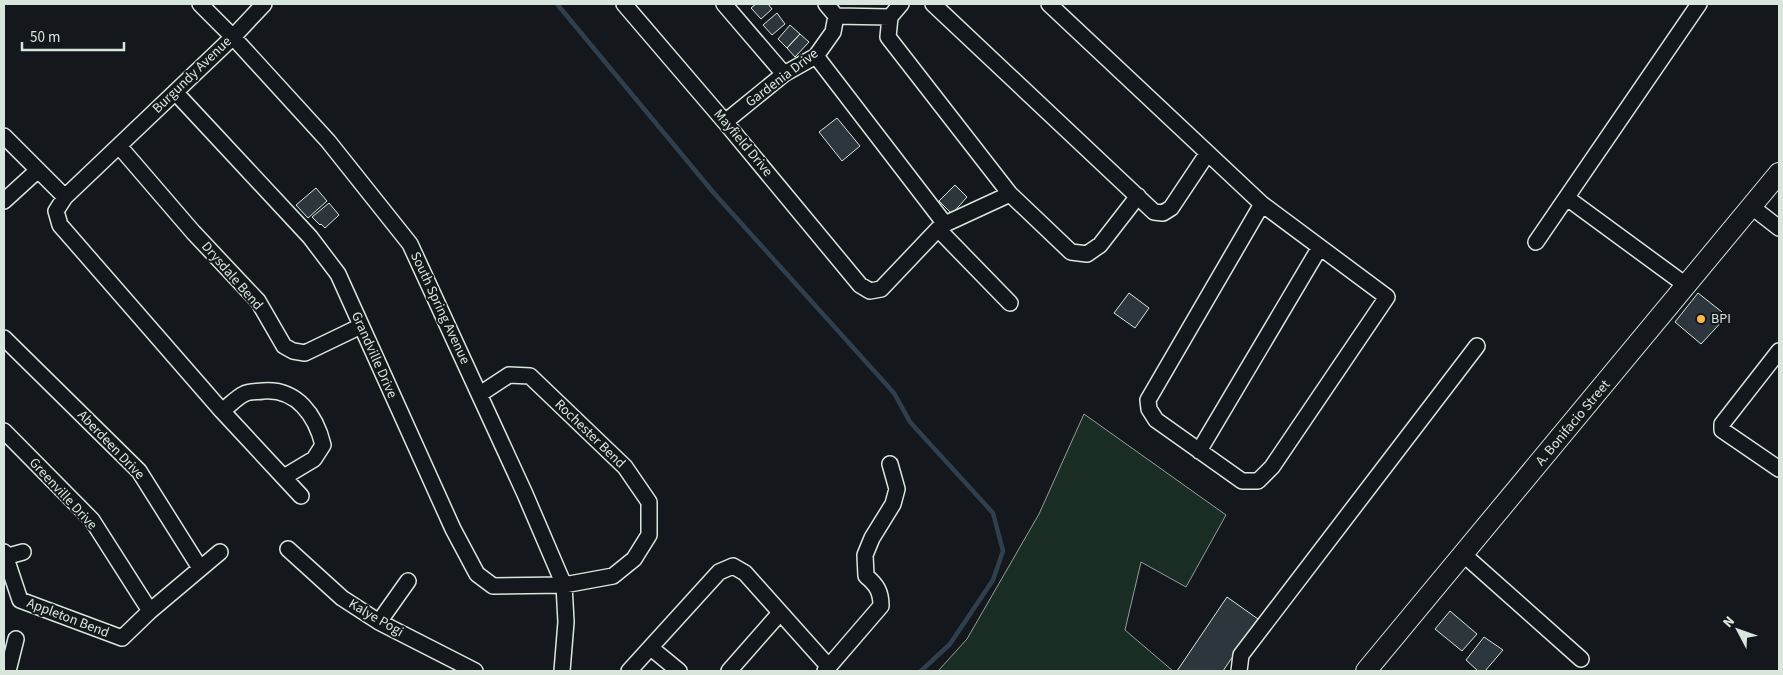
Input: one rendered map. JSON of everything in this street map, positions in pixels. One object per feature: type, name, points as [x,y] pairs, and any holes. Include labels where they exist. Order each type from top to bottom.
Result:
[{"type":"main road","name":"A. Bonifacio Street","points":[[1366,671],[1779,173]]},
{"type":"street","name":"South Spring Avenue","points":[[200,4],[233,36],[328,141],[410,244],[480,394],[564,585],[566,622],[562,671]]},
{"type":"street","name":"Burgundy Avenue","points":[[65,197],[264,4]]},
{"type":"street","name":"Mayfield Drive","points":[[624,4],[860,285],[870,291],[880,290],[942,227]]},
{"type":"street","points":[[724,4],[784,74]]},
{"type":"street","points":[[826,4],[836,16],[890,17]]},
{"type":"street","points":[[901,4],[890,17],[888,37],[1010,194],[1071,252],[1087,254],[1100,245],[1138,196]]},
{"type":"street","points":[[933,4],[1154,212],[1163,213],[1171,208],[1207,154]]},
{"type":"street","points":[[1049,4],[1262,204],[1387,297],[1272,467],[1258,481],[1242,481],[1156,420],[1149,409],[1148,400],[1262,204]]},
{"type":"street","points":[[1536,242],[1700,4]]},
{"type":"street","name":"Gardenia Drive","points":[[725,122],[784,74],[816,56],[833,32],[836,16]]},
{"type":"street","points":[[816,56],[942,227],[1010,303]]},
{"type":"street","name":"Grandville Drive","points":[[175,92],[310,237],[338,274],[453,529],[477,574],[493,586],[564,585]]},
{"type":"street","points":[[4,136],[65,197],[56,211],[60,225],[222,411],[301,496]]},
{"type":"street","name":"Drysdale Bend","points":[[119,146],[193,232],[258,301],[284,346],[293,351],[306,353],[361,326]]},
{"type":"street","points":[[4,200],[38,170]]},
{"type":"street","points":[[942,227],[1010,194]]},
{"type":"street","points":[[1566,198],[1687,286]]},
{"type":"street","points":[[1752,207],[1779,228]]},
{"type":"street","points":[[1200,451],[1320,247]]},
{"type":"street","name":"Aberdeen Drive","points":[[4,338],[139,471],[200,568]]},
{"type":"street","points":[[1239,671],[1241,655],[1477,346]]},
{"type":"street","points":[[1779,351],[1721,427],[1722,430],[1779,469]]},
{"type":"street","name":"Rochester Bend","points":[[480,394],[508,376],[530,376],[625,467],[649,502],[649,535],[634,560],[613,576],[564,585]]},
{"type":"street","points":[[222,411],[245,393],[268,391],[291,395],[303,406],[319,428],[323,445],[314,459],[284,477]]},
{"type":"street","name":"Greenville Drive","points":[[4,431],[92,520],[150,611]]},
{"type":"street","points":[[629,671],[719,572],[733,566],[745,573],[827,669],[881,606],[881,595],[875,584],[866,576],[865,556],[872,538],[893,504],[897,489],[890,464]]},
{"type":"street","name":"Kalye Pogi","points":[[288,549],[342,598],[379,622],[475,671]]},
{"type":"street","name":"Appleton Bend","points":[[23,552],[5,554],[20,600],[122,638],[150,611],[220,552]]},
{"type":"street","points":[[1463,554],[1581,660]]},
{"type":"street","points":[[379,622],[408,581]]},
{"type":"street","points":[[729,671],[780,613]]},
{"type":"street","points":[[8,671],[16,639]]},
{"type":"street","points":[[651,648],[680,671]]},
{"type":"green space","points":[[1084,414],[1226,515],[1186,587],[1141,562],[1125,630],[1173,671],[938,671],[967,639],[1039,514]]},
{"type":"building","points":[[756,4],[768,4],[772,9],[761,19],[751,8]]},
{"type":"building","points":[[777,13],[785,24],[772,35],[763,25]]},
{"type":"building","points":[[790,25],[800,34],[787,48],[778,39]]},
{"type":"building","points":[[800,34],[809,42],[795,57],[787,48]]},
{"type":"building","points":[[837,118],[860,146],[842,161],[819,132]]},
{"type":"building","points":[[955,185],[967,197],[952,214],[939,201]]},
{"type":"building","points":[[316,188],[327,201],[308,218],[296,205]]},
{"type":"building","points":[[329,203],[339,215],[325,228],[312,217]]},
{"type":"building","points":[[1129,293],[1149,308],[1135,328],[1114,313]]},
{"type":"building","name":"BPI","points":[[1698,293],[1727,316],[1701,344],[1675,322]]},
{"type":"building","points":[[1227,597],[1258,619],[1223,671],[1177,671]]},
{"type":"building","points":[[1450,611],[1477,634],[1462,651],[1435,629]]},
{"type":"building","points":[[1484,637],[1503,650],[1485,671],[1478,671],[1466,660]]},
{"type":"waterway","points":[[557,4],[713,192],[894,393],[910,422],[993,513],[1003,551],[993,580],[950,644],[921,671]]},
{"type":"place","name":"BPI","points":[[1701,319]]}]
